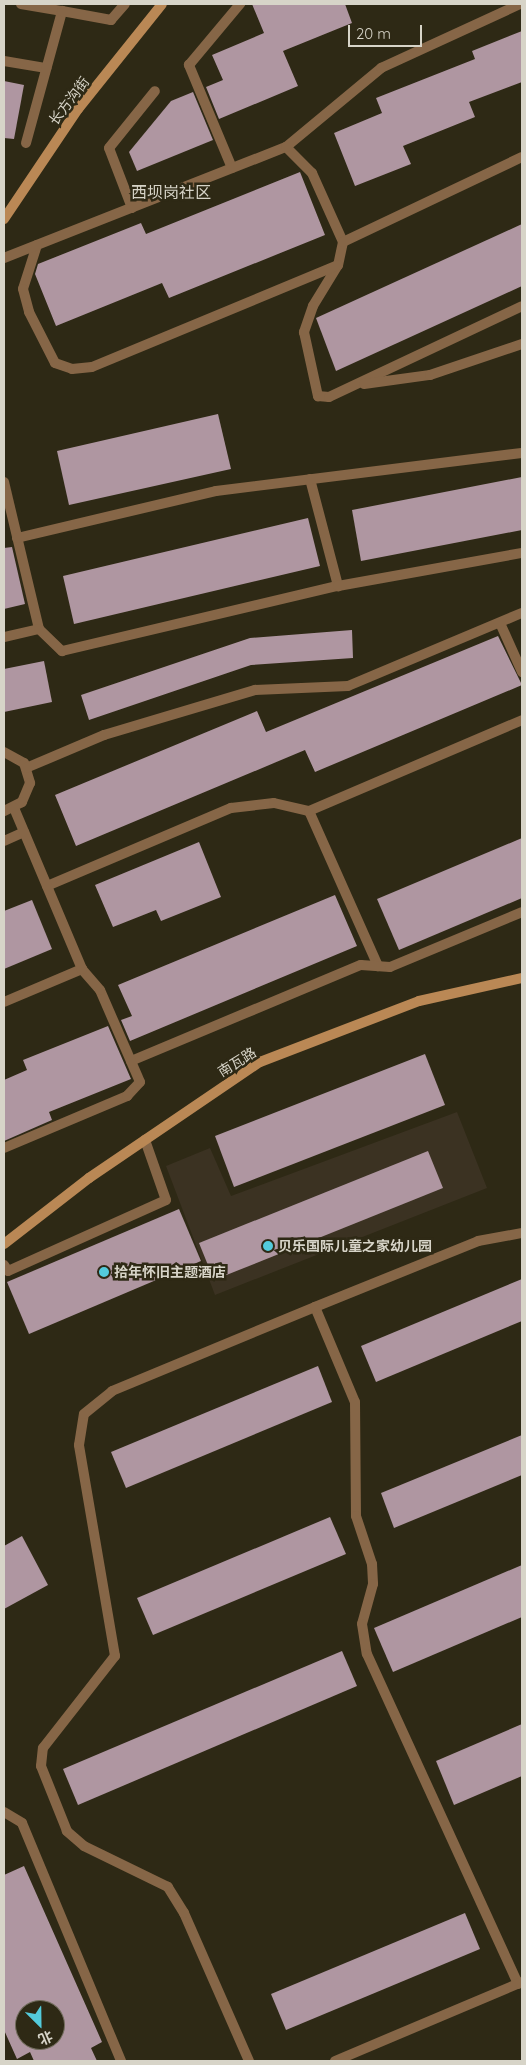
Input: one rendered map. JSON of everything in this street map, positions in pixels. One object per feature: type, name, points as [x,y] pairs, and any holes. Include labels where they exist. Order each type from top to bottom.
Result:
[{"type":"street","points":[[21,4],[111,20],[125,4]]},
{"type":"street","name":"长方沟街","points":[[4,219],[78,109],[162,4]]},
{"type":"street","points":[[232,168],[189,65],[240,4]]},
{"type":"street","points":[[4,258],[286,147],[381,68],[520,4]]},
{"type":"street","points":[[26,142],[62,11]]},
{"type":"street","points":[[4,61],[46,68]]},
{"type":"street","points":[[132,208],[108,148],[155,91]]},
{"type":"street","points":[[286,147],[312,173],[343,242],[338,265],[313,306],[304,332],[318,396],[329,397],[522,306]]},
{"type":"street","points":[[343,242],[522,157]]},
{"type":"street","points":[[38,245],[23,289],[29,312],[54,363],[72,370],[92,367],[338,265]]},
{"type":"street","points":[[353,386],[430,375],[522,344]]},
{"type":"street","points":[[17,538],[216,491],[522,453]]},
{"type":"street","points":[[310,479],[338,586]]},
{"type":"street","points":[[4,488],[39,629],[62,651],[338,586],[522,553]]},
{"type":"street","points":[[26,768],[104,735],[255,690],[348,686],[522,613]]},
{"type":"street","points":[[500,623],[522,672]]},
{"type":"street","points":[[4,636],[39,629]]},
{"type":"street","points":[[47,886],[230,808],[274,802],[310,812],[522,720]]},
{"type":"street","points":[[4,752],[16,756],[26,768],[28,793],[14,808],[4,812]]},
{"type":"street","points":[[4,1148],[127,1096],[140,1082],[100,990],[82,969],[14,808]]},
{"type":"street","points":[[310,812],[378,966]]},
{"type":"street","points":[[4,841],[24,832]]},
{"type":"street","points":[[131,1061],[361,965],[390,967],[522,912]]},
{"type":"street","points":[[4,1002],[82,969]]},
{"type":"street","name":"南瓦路","points":[[4,1244],[145,1140],[260,1062],[419,1001],[522,978]]},
{"type":"street","points":[[4,1265],[8,1271],[166,1200],[145,1140]]},
{"type":"street","points":[[249,2061],[184,1913],[168,1887],[84,1846],[67,1831],[41,1766],[43,1748],[115,1656],[79,1445],[84,1414],[112,1391],[315,1307],[478,1241],[522,1233]]},
{"type":"street","points":[[315,1307],[355,1402],[356,1516],[372,1564],[373,1584],[362,1624],[367,1654],[520,1983],[335,2061]]},
{"type":"street","points":[[4,1812],[22,1823],[121,2061]]},
{"type":"shaded area","name":"贝乐国际儿童之家幼儿园","points":[[457,1112],[487,1188],[215,1295],[166,1166],[210,1148],[231,1196]]},
{"type":"building","points":[[252,4],[345,4],[352,23],[283,51],[298,86],[219,119],[206,87],[223,80],[212,55],[264,33]]},
{"type":"building","points":[[522,31],[522,82],[469,102],[475,117],[403,146],[411,164],[355,186],[334,133],[382,113],[376,98],[475,59],[472,51]]},
{"type":"building","points":[[4,81],[24,85],[14,139],[4,138]]},
{"type":"building","points":[[193,92],[213,140],[137,171],[129,152],[171,101]]},
{"type":"building","points":[[300,172],[325,235],[169,298],[162,283],[56,326],[35,274],[38,264],[141,223],[146,234]]},
{"type":"building","points":[[522,224],[522,286],[336,371],[316,318]]},
{"type":"building","points":[[218,414],[231,469],[69,505],[57,451]]},
{"type":"building","points":[[522,477],[522,530],[361,561],[352,510]]},
{"type":"building","points":[[308,518],[320,566],[74,624],[63,576]]},
{"type":"building","points":[[12,547],[25,604],[4,609],[4,548]]},
{"type":"building","points":[[352,630],[353,658],[251,665],[89,720],[81,695],[250,638]]},
{"type":"building","points":[[498,636],[522,685],[315,772],[305,750],[76,846],[55,795],[257,711],[266,732]]},
{"type":"building","points":[[44,661],[52,702],[4,712],[4,669]]},
{"type":"building","points":[[522,838],[522,898],[399,950],[377,899]]},
{"type":"building","points":[[199,842],[221,897],[161,921],[156,910],[113,927],[95,885]]},
{"type":"building","points":[[335,895],[357,946],[130,1041],[121,1020],[132,1016],[118,985]]},
{"type":"building","points":[[32,900],[52,949],[4,969],[4,911]]},
{"type":"building","points":[[108,1026],[131,1079],[49,1112],[52,1120],[4,1141],[4,1080],[27,1070],[23,1060]]},
{"type":"building","points":[[425,1054],[445,1105],[234,1187],[215,1136]]},
{"type":"building","points":[[428,1151],[443,1188],[214,1280],[199,1243]]},
{"type":"building","name":"拾年怀旧主题酒店","points":[[179,1209],[201,1261],[29,1334],[7,1282]]},
{"type":"building","points":[[522,1279],[522,1321],[376,1382],[361,1346]]},
{"type":"building","points":[[318,1366],[332,1402],[126,1488],[111,1452]]},
{"type":"building","points":[[522,1435],[522,1475],[394,1528],[381,1493]]},
{"type":"building","points":[[330,1517],[346,1554],[153,1635],[137,1598]]},
{"type":"building","points":[[22,1536],[48,1585],[4,1609],[4,1546]]},
{"type":"building","points":[[522,1565],[522,1617],[393,1672],[374,1628]]},
{"type":"building","points":[[342,1651],[357,1686],[78,1805],[63,1769]]},
{"type":"building","points":[[522,1724],[522,1776],[454,1805],[436,1761]]},
{"type":"building","points":[[24,1866],[102,2042],[91,2048],[97,2061],[34,2061],[30,2052],[17,2059],[4,2030],[4,1875]]},
{"type":"building","points":[[465,1913],[480,1949],[286,2030],[271,1994]]},
{"type":"place","name":"贝乐国际儿童之家幼儿园","points":[[268,1246]]},
{"type":"place","name":"拾年怀旧主题酒店","points":[[104,1272]]},
{"type":"district","name":"西坝岗社区","points":[[171,192]]}]
